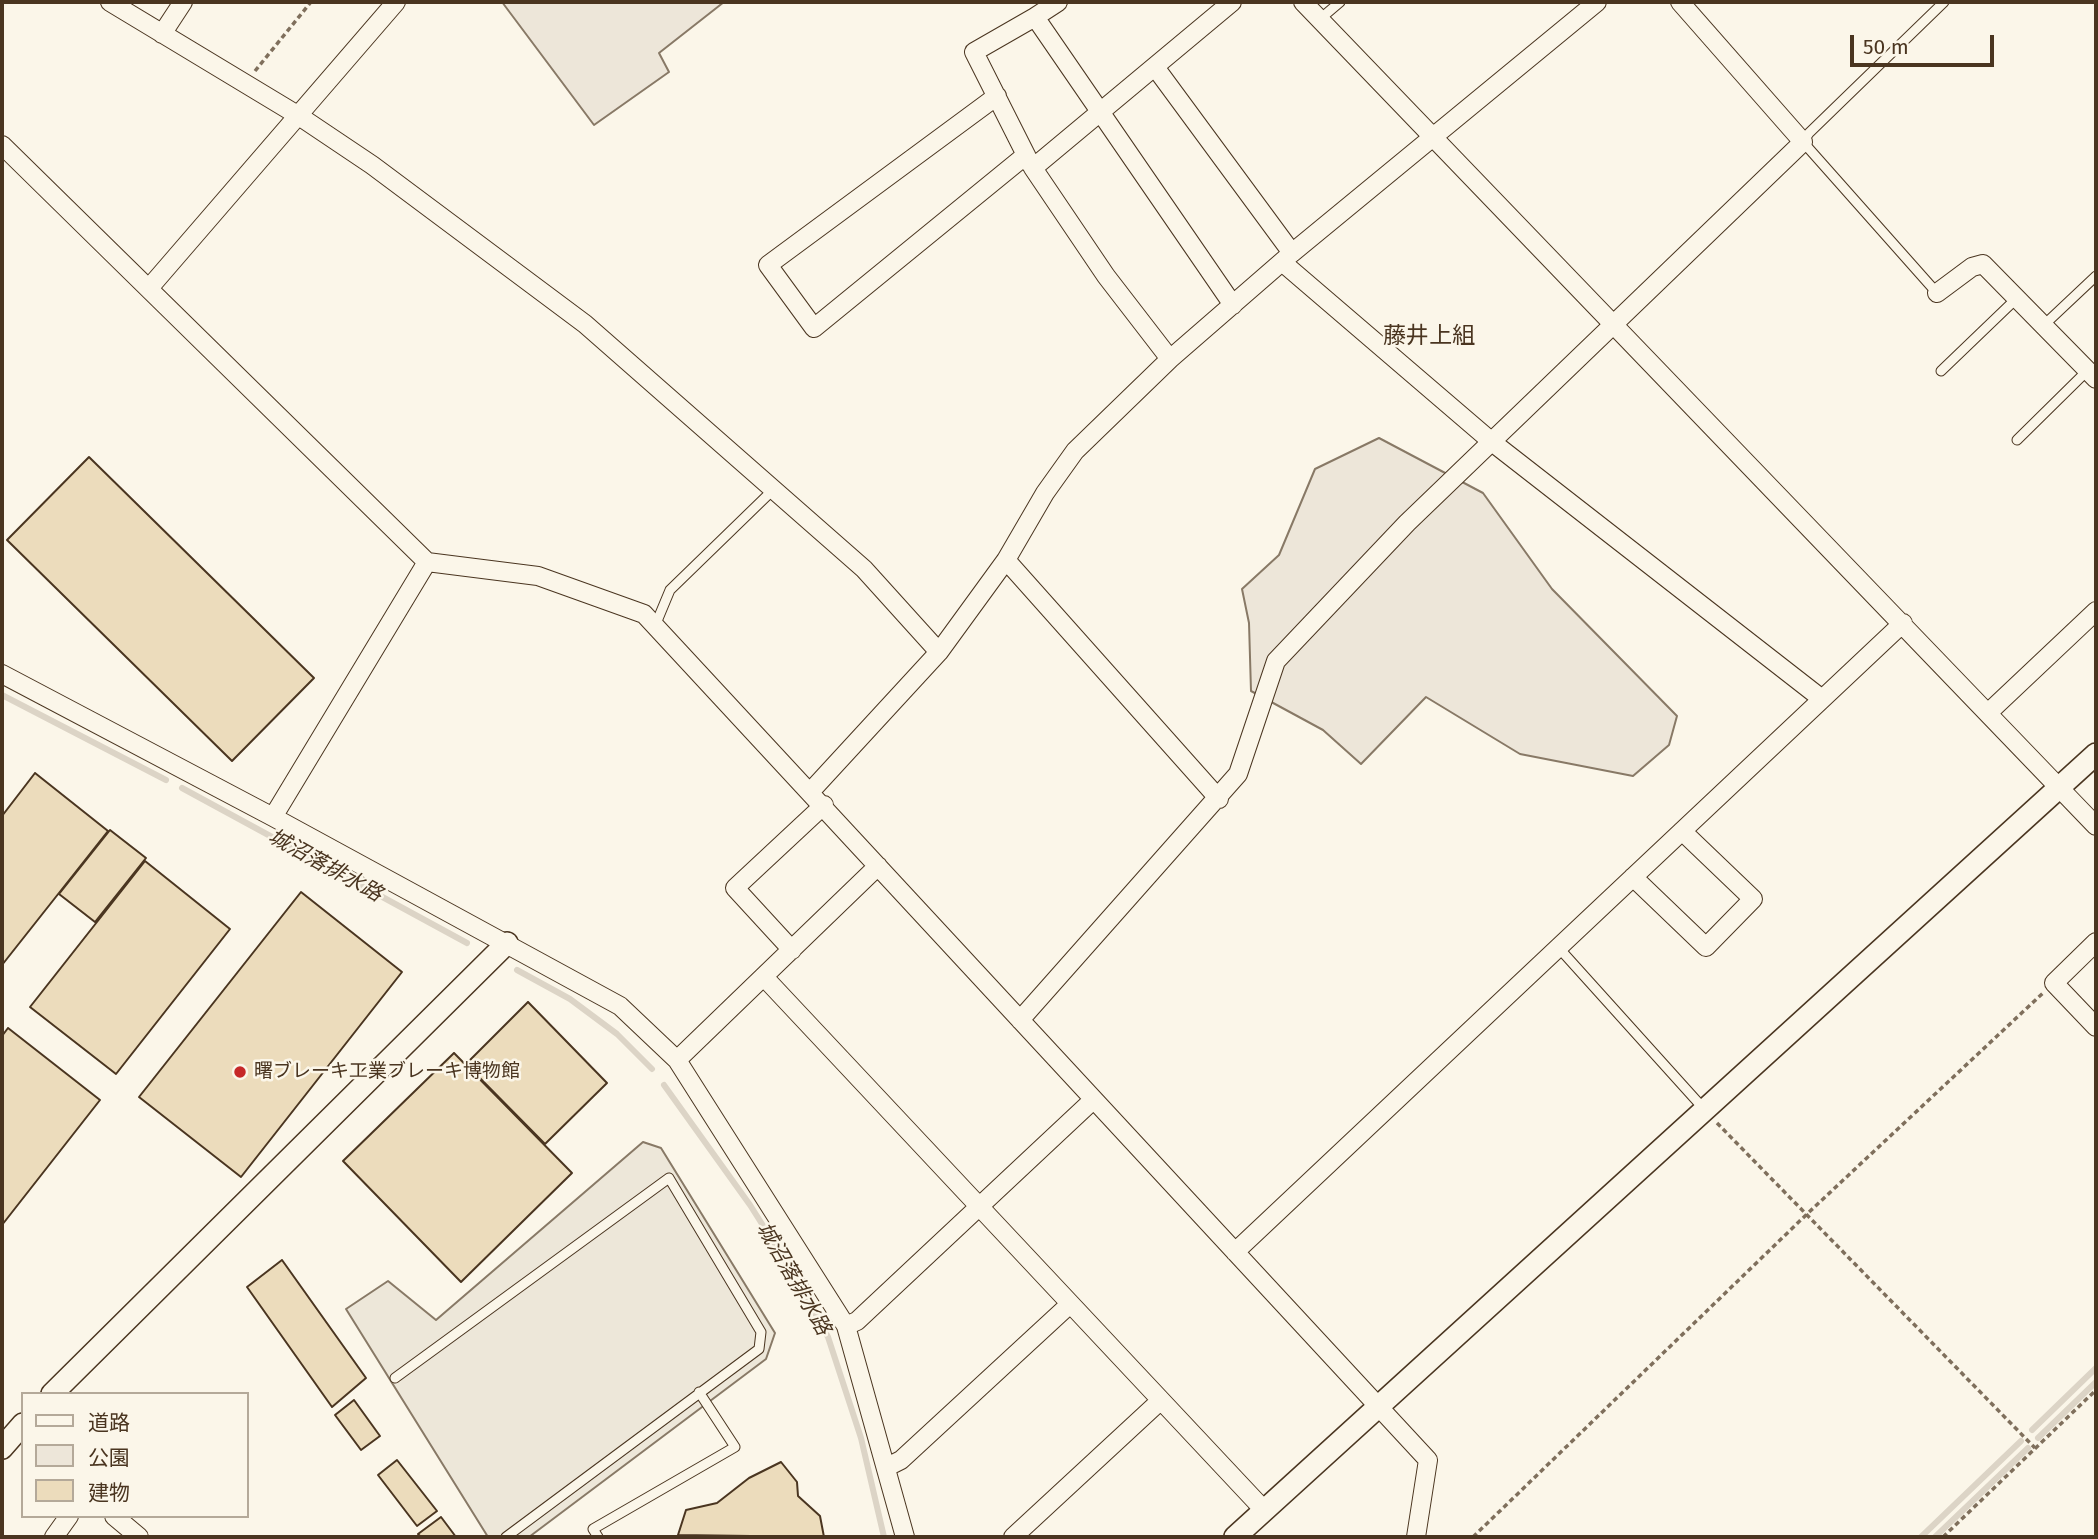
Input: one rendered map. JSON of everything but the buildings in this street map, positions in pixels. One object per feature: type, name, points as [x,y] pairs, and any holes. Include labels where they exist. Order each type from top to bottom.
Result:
[{"type":"street","points":[[110,2],[299,116],[372,166],[584,324],[775,488],[864,569],[939,652]]},
{"type":"street","points":[[162,34],[183,2]]},
{"type":"street","points":[[150,287],[396,2]]},
{"type":"street","points":[[1058,2],[974,51],[1030,161],[1106,276],[1170,359]]},
{"type":"street","points":[[996,96],[768,265],[814,328],[1030,161],[1099,113],[1233,2]]},
{"type":"street","points":[[1303,2],[2096,826]]},
{"type":"street","points":[[811,791],[939,652],[1006,560],[1045,493],[1075,451],[1170,359],[1287,258],[1597,2]]},
{"type":"street","points":[[1020,1020],[1219,799],[1238,774],[1276,661],[1406,523],[1614,327],[1619,317],[1803,142],[1680,2]]},
{"type":"street","points":[[1035,17],[1233,305]]},
{"type":"street","points":[[1155,66],[1287,258],[1492,442],[1822,699]]},
{"type":"street","points":[[2,145],[150,287],[427,562],[538,576],[644,614],[824,805],[1093,1100],[1379,1404],[1428,1460],[1416,1537]]},
{"type":"street","points":[[1937,293],[1972,267],[1983,264],[2092,374]]},
{"type":"street","points":[[1006,560],[1219,799]]},
{"type":"street","points":[[274,817],[427,562]]},
{"type":"street","points":[[1989,712],[2096,611]]},
{"type":"street","points":[[1235,1252],[1903,623]]},
{"type":"street","points":[[2,674],[274,817],[620,1006],[677,1060],[846,1326],[905,1537]]},
{"type":"street","points":[[1234,1537],[2096,754]]},
{"type":"street","points":[[792,950],[735,888],[824,805]]},
{"type":"street","points":[[1633,877],[1706,947],[1754,899],[1682,831]]},
{"type":"street","points":[[677,1060],[878,866]]},
{"type":"street","points":[[2096,942],[2054,982],[2096,1027]]},
{"type":"street","points":[[54,1392],[507,943]]},
{"type":"street","points":[[764,978],[1264,1510]]},
{"type":"street","points":[[846,1326],[857,1321],[1093,1100]]},
{"type":"street","points":[[887,1467],[901,1460],[1069,1305]]},
{"type":"street","points":[[1013,1537],[1160,1401]]},
{"type":"street","points":[[2,1448],[21,1427]]},
{"type":"street","points":[[54,1537],[68,1518]]},
{"type":"street","points":[[116,1518],[139,1537]]},
{"type":"lane","points":[[1320,19],[1340,2]]},
{"type":"lane","points":[[1937,293],[1803,142],[1809,132],[1944,2]]},
{"type":"lane","points":[[2044,325],[2096,276]]},
{"type":"lane","points":[[1941,371],[2018,297]]},
{"type":"lane","points":[[2017,440],[2092,374]]},
{"type":"lane","points":[[655,626],[670,590],[775,488]]},
{"type":"lane","points":[[1558,947],[1704,1109]]},
{"type":"lane","points":[[395,1378],[669,1178],[761,1332],[759,1349],[506,1537]]},
{"type":"lane","points":[[598,1537],[593,1529],[735,1447],[699,1392]]},
{"type":"path","points":[[245,84],[312,2]]},
{"type":"path","points":[[1473,1537],[1807,1214],[2054,982]]},
{"type":"path","points":[[1704,1109],[2035,1448]]},
{"type":"path","points":[[1943,1537],[2096,1390]]},
{"type":"green space","points":[[502,2],[724,2],[659,53],[669,72],[594,125]]},
{"type":"green space","points":[[1379,438],[1483,493],[1552,589],[1677,716],[1669,745],[1633,776],[1520,754],[1426,697],[1361,764],[1323,730],[1251,691],[1249,623],[1242,589],[1279,555],[1315,469]]},
{"type":"shaded area","points":[[643,1142],[661,1148],[775,1333],[766,1359],[529,1537],[488,1537],[346,1309],[388,1281],[436,1320]]},
{"type":"waterway","name":"城沼落排水路","points":[[2,695],[166,780]]},
{"type":"waterway","name":"城沼落排水路","points":[[182,788],[467,943]]},
{"type":"waterway","name":"城沼落排水路","points":[[517,970],[570,999],[617,1034],[652,1069]]},
{"type":"waterway","name":"城沼落排水路","points":[[664,1085],[750,1205],[795,1276],[828,1337],[861,1438],[884,1537]]},
{"type":"waterway","points":[[2032,1430],[2096,1368]]},
{"type":"waterway","points":[[2038,1438],[2096,1382]]},
{"type":"waterway","points":[[1921,1537],[2021,1441]]},
{"type":"waterway","points":[[1935,1537],[2028,1448]]},
{"type":"place","name":"曙ブレーキ工業ブレーキ博物館","points":[[240,1072]]},
{"type":"district","name":"藤井上組","points":[[1429,337]]}]
